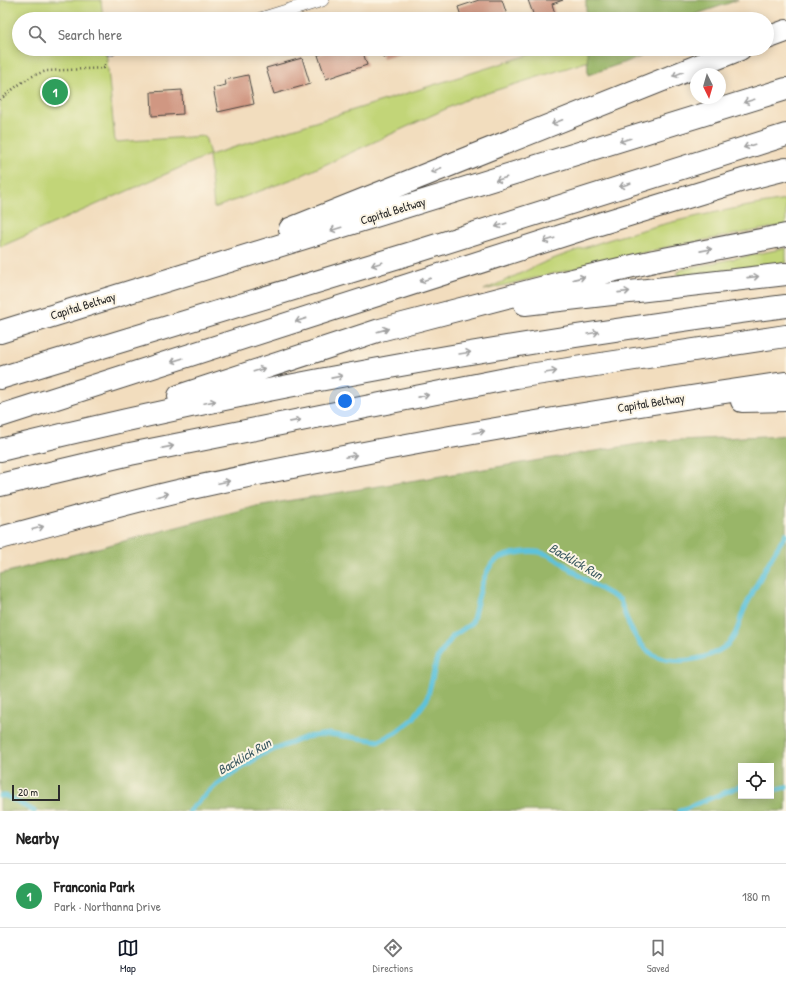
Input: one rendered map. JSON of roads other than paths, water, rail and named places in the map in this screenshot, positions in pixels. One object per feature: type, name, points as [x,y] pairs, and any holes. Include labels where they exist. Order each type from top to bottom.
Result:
[{"type":"highway","points":[[774,35],[786,31]]},
{"type":"highway","points":[[165,281],[367,198],[722,56]]},
{"type":"highway","name":"Capital Beltway","points":[[0,332],[522,172],[786,89]]},
{"type":"highway","points":[[0,378],[415,252],[786,135]]},
{"type":"highway","points":[[0,416],[586,228],[743,180],[786,170]]},
{"type":"highway","points":[[586,228],[692,201],[786,184]]},
{"type":"highway","points":[[62,435],[380,330],[564,282],[654,261],[786,236]]},
{"type":"highway","points":[[433,317],[545,301],[786,274]]},
{"type":"highway","points":[[0,450],[222,400],[402,364],[638,326],[786,306]]},
{"type":"highway","points":[[0,485],[130,454],[516,377],[786,336]]},
{"type":"highway","name":"Capital Beltway","points":[[0,538],[185,490],[404,445],[636,404],[786,383]]},
{"type":"highway","points":[[636,404],[786,400]]},
{"type":"street","points":[[283,12],[322,0]]},
{"type":"waterway","name":"Backlick Run","points":[[189,811],[216,785],[263,754],[306,737],[329,734],[379,741],[396,732],[413,719],[427,699],[437,659],[453,636],[472,623],[479,594],[487,572],[491,565],[500,558],[512,554],[534,551],[543,553],[558,560],[596,587],[620,600],[625,615],[636,637],[652,654],[661,658],[684,661],[708,655],[728,644],[736,633],[743,611],[759,580],[786,534]]},
{"type":"waterway","points":[[679,811],[738,787]]},
{"type":"waterway","points":[[774,790],[786,787]]},
{"type":"waterway","name":"Backlick Run","points":[[0,796],[6,796],[34,811]]},
{"type":"place","name":"Franconia Park","points":[[55,92]]}]
